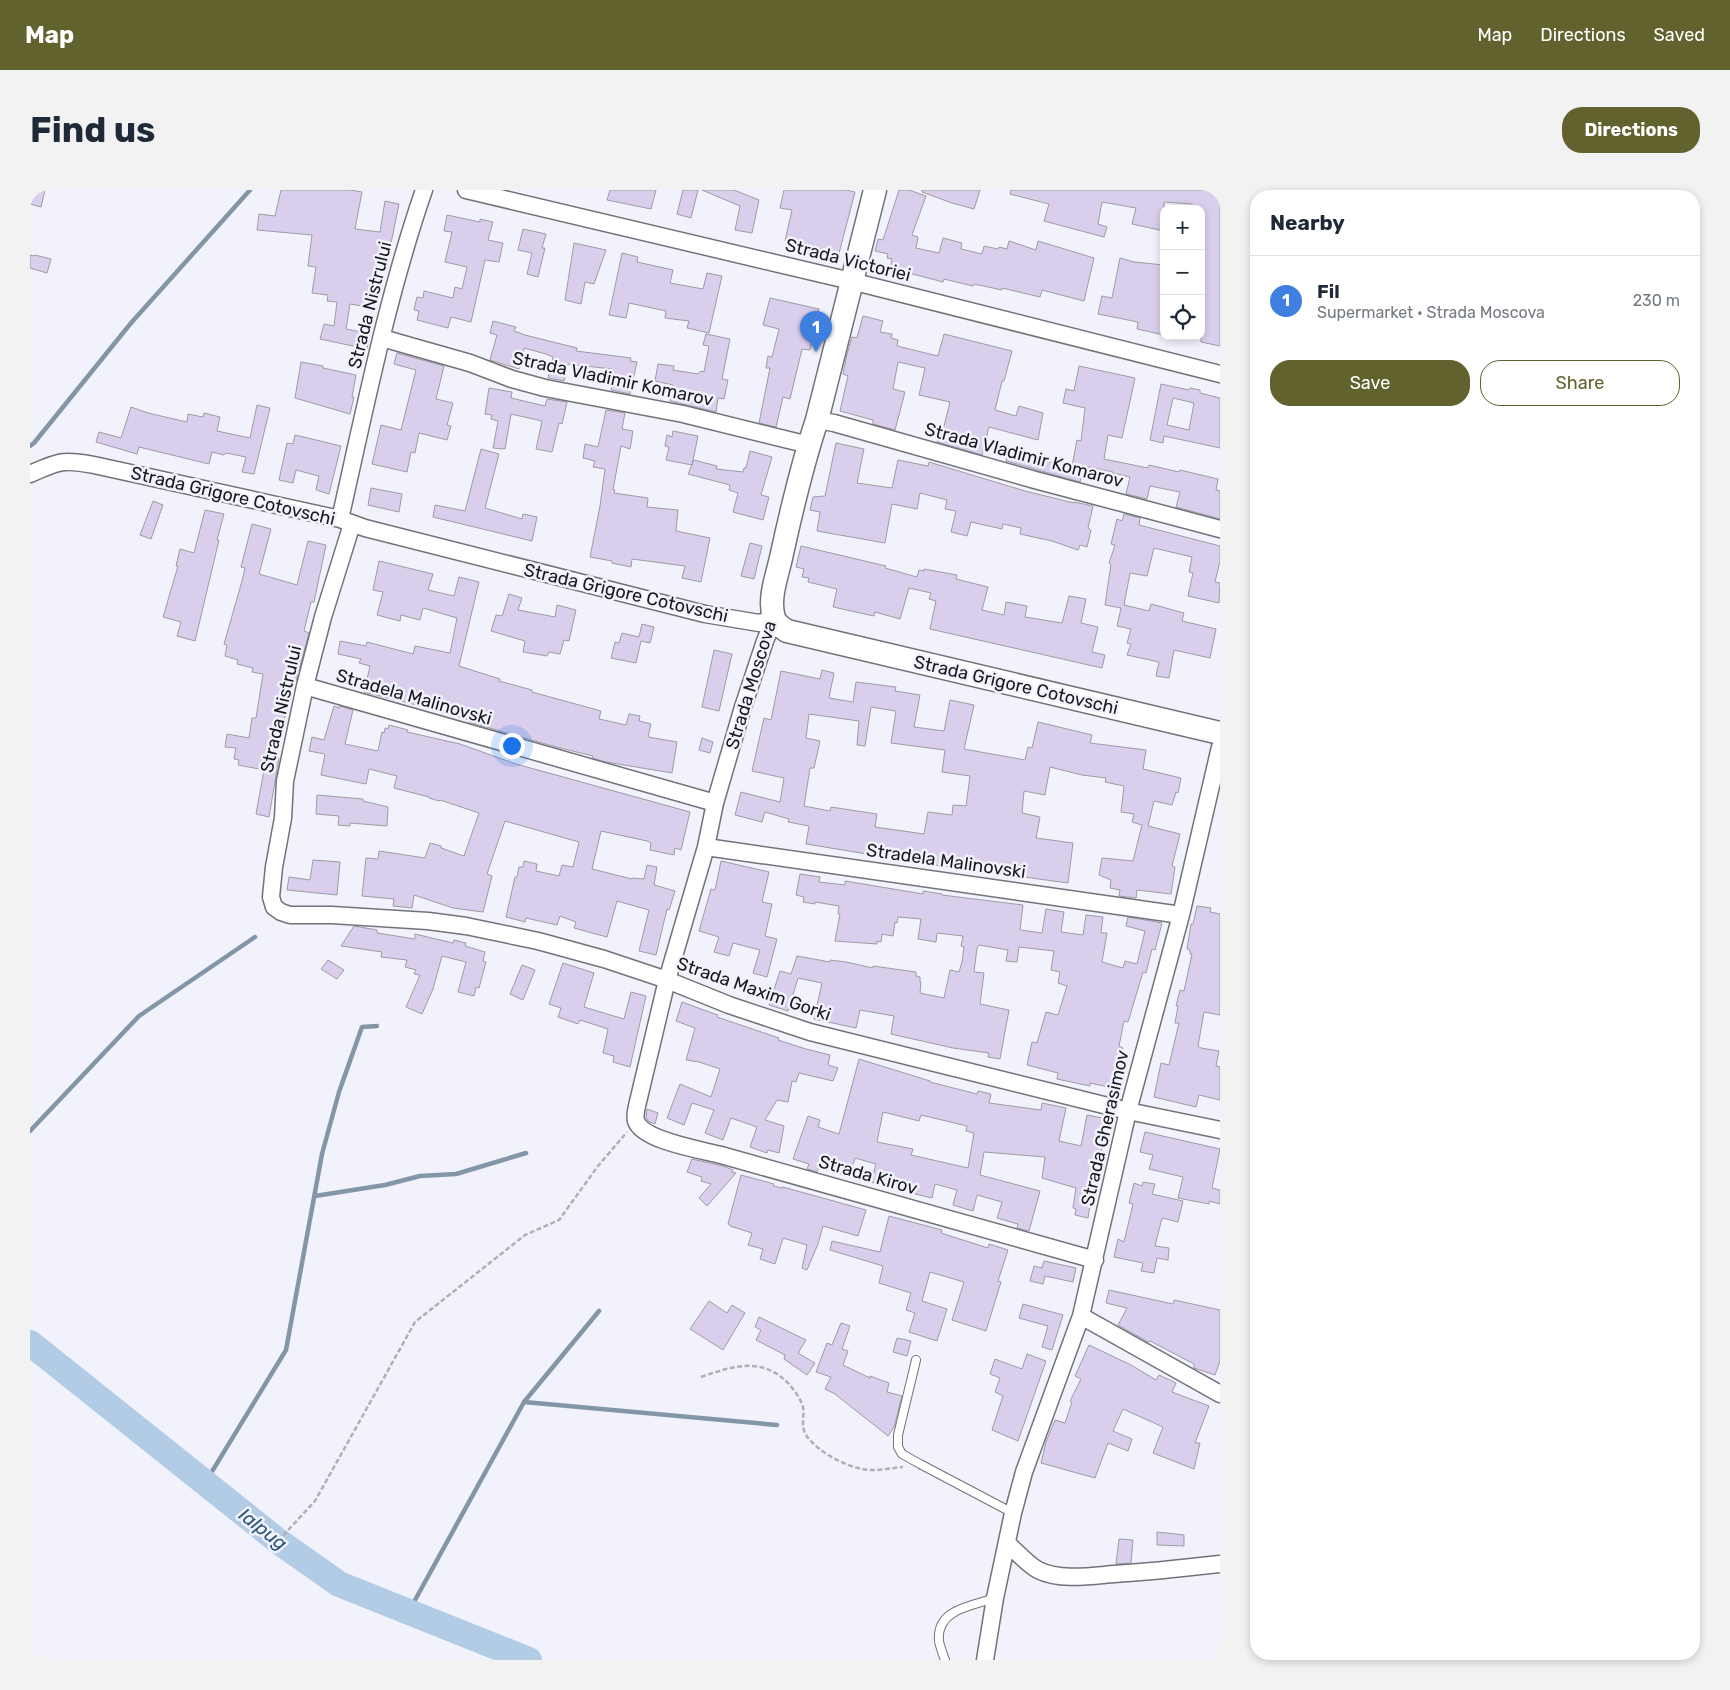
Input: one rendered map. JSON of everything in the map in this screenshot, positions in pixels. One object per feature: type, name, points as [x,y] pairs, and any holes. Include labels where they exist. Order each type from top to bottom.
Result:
[{"type":"street","name":"Strada Nistrului","points":[[274,907],[271,886],[283,818],[285,781],[305,686],[346,521],[382,338],[407,240],[424,190]]},
{"type":"street","name":"Strada Victoriei","points":[[466,190],[851,281],[1220,374]]},
{"type":"street","name":"Strada Moscova","points":[[636,1121],[637,1106],[667,980],[706,847],[715,803],[743,707],[774,619],[772,595],[786,534],[875,190]]},
{"type":"street","name":"Strada Vladimir Komarov","points":[[382,338],[470,363],[512,379],[545,388],[683,414],[809,444]]},
{"type":"street","name":"Strada Vladimir Komarov","points":[[817,420],[834,422],[1035,480],[1220,529]]},
{"type":"street","name":"Strada Grigore Cotovschi","points":[[30,474],[55,462],[71,461],[346,521],[705,614],[759,623],[774,619],[779,626],[787,630],[1220,733]]},
{"type":"street","name":"Stradela Malinovski","points":[[305,686],[715,803]]},
{"type":"street","name":"Strada Gherasimov","points":[[985,1660],[995,1598],[1013,1512],[1024,1472],[1081,1316],[1128,1111],[1181,915],[1220,747]]},
{"type":"street","name":"Stradela Malinovski","points":[[706,847],[1181,915]]},
{"type":"street","name":"Strada Maxim Gorki","points":[[274,907],[290,915],[332,915],[428,921],[466,926],[538,941],[667,980],[729,1005],[810,1032],[1128,1111],[1220,1130]]},
{"type":"street","name":"Strada Kirov","points":[[636,1121],[641,1130],[649,1136],[661,1140],[731,1157],[1095,1260]]},
{"type":"street","points":[[1081,1316],[1220,1394]]},
{"type":"street","points":[[1007,1543],[1037,1570],[1062,1576],[1093,1576],[1220,1564]]},
{"type":"lane","points":[[916,1360],[898,1435],[898,1447],[902,1454],[1013,1512]]},
{"type":"lane","points":[[944,1660],[940,1641],[941,1623],[950,1613],[995,1598]]},
{"type":"path","points":[[278,1541],[315,1500],[415,1322],[524,1235],[559,1220],[598,1166],[636,1121]]},
{"type":"path","points":[[701,1378],[727,1368],[749,1365],[762,1366],[775,1373],[794,1390],[803,1407],[802,1424],[808,1439],[829,1455],[862,1470],[878,1470],[920,1464]]},
{"type":"building","points":[[30,190],[45,190],[41,207],[30,204]]},
{"type":"building","points":[[281,190],[350,190],[362,192],[355,229],[380,232],[385,201],[399,204],[388,258],[382,257],[374,308],[350,304],[346,329],[370,334],[367,349],[320,339],[324,324],[334,326],[337,302],[327,301],[328,295],[312,293],[316,267],[308,266],[312,235],[257,230],[259,214],[275,216]]},
{"type":"building","points":[[610,190],[656,190],[651,209],[607,200]]},
{"type":"building","points":[[683,190],[698,190],[691,218],[677,214]]},
{"type":"building","points":[[702,190],[734,190],[759,200],[752,233],[735,230],[740,206]]},
{"type":"building","points":[[784,190],[846,190],[855,192],[837,261],[822,257],[821,249],[785,241],[792,210],[780,208]]},
{"type":"building","points":[[899,190],[909,190],[926,196],[912,235],[918,237],[916,248],[939,253],[943,238],[962,243],[961,249],[982,254],[984,246],[1007,249],[1009,241],[1036,250],[1038,241],[1094,258],[1084,301],[1042,290],[1040,297],[1002,288],[1002,290],[974,284],[973,286],[944,279],[943,282],[890,268],[892,259],[887,258],[888,254],[875,251],[878,239],[883,240]]},
{"type":"building","points":[[922,190],[980,190],[974,209],[952,203],[922,192]]},
{"type":"building","points":[[1011,190],[1220,190],[1220,346],[1201,342],[1201,340],[1205,340],[1205,205],[1164,202],[1164,205],[1160,205],[1160,230],[1132,224],[1136,208],[1102,202],[1098,224],[1107,227],[1104,237],[1044,221],[1049,204],[1010,194]]},
{"type":"building","points":[[447,215],[480,222],[480,219],[493,222],[488,240],[503,243],[499,262],[485,260],[471,322],[451,317],[448,328],[417,320],[419,311],[414,310],[417,297],[423,298],[424,291],[453,298],[455,287],[462,289],[467,267],[445,262],[452,232],[444,231]]},
{"type":"building","points":[[523,229],[546,234],[542,248],[545,248],[538,277],[527,274],[532,253],[518,250]]},
{"type":"building","points":[[574,243],[606,250],[594,284],[585,282],[581,304],[565,300]]},
{"type":"building","points":[[622,253],[638,257],[637,262],[673,270],[670,283],[703,289],[707,273],[722,276],[709,333],[687,328],[689,321],[665,318],[666,311],[629,303],[626,318],[609,315]]},
{"type":"building","points":[[30,255],[51,259],[47,273],[30,268]]},
{"type":"building","points":[[1120,258],[1134,262],[1160,265],[1160,334],[1137,329],[1138,322],[1098,314],[1102,296],[1112,298]]},
{"type":"building","points":[[770,298],[819,309],[810,350],[802,349],[790,399],[783,397],[776,427],[759,423],[770,368],[766,368],[768,356],[772,357],[779,329],[763,325]]},
{"type":"building","points":[[863,316],[883,321],[880,332],[892,334],[891,338],[898,340],[897,346],[938,356],[944,334],[1012,351],[995,410],[1016,416],[1019,406],[1043,413],[1038,440],[989,427],[982,455],[937,442],[941,425],[944,426],[950,402],[919,395],[925,368],[898,362],[893,389],[905,392],[895,430],[873,424],[873,420],[840,411],[848,376],[843,374],[847,354],[852,337],[857,338]]},
{"type":"building","points":[[493,321],[516,327],[514,331],[525,335],[577,348],[576,351],[631,358],[630,361],[637,362],[630,394],[611,390],[612,384],[609,383],[612,369],[568,364],[564,381],[548,378],[553,357],[546,354],[524,348],[519,369],[490,360],[497,335],[490,333]]},
{"type":"building","points":[[706,334],[730,339],[722,379],[728,380],[724,399],[718,398],[716,412],[670,401],[673,385],[655,381],[658,364],[674,366],[673,370],[698,374],[701,371],[704,372],[709,346],[703,345]]},
{"type":"building","points":[[397,353],[444,366],[436,399],[453,403],[447,425],[451,426],[447,440],[419,433],[415,453],[411,452],[407,472],[372,464],[381,425],[401,430],[416,370],[394,364]]},
{"type":"building","points":[[301,362],[356,375],[350,414],[295,398]]},
{"type":"building","points":[[1079,366],[1135,378],[1122,438],[1108,435],[1104,459],[1148,468],[1149,465],[1179,472],[1180,470],[1218,479],[1216,490],[1220,491],[1220,519],[1176,507],[1180,492],[1150,486],[1147,499],[1126,494],[1130,477],[1113,472],[1084,466],[1080,482],[1006,461],[1008,454],[1072,466],[1077,440],[1081,441],[1085,408],[1063,403],[1066,389],[1074,391]]},
{"type":"building","points":[[1161,384],[1189,390],[1190,388],[1200,390],[1200,393],[1220,398],[1220,448],[1164,436],[1163,443],[1150,440]],"holes":[[[1173,398],[1194,403],[1189,430],[1167,425]]]},
{"type":"building","points":[[489,388],[512,392],[511,398],[545,406],[547,399],[567,402],[562,424],[559,423],[552,452],[536,449],[542,421],[511,414],[505,449],[493,448],[498,421],[491,419],[492,415],[485,414]]},
{"type":"building","points":[[257,405],[270,408],[254,474],[242,472],[246,457],[212,452],[209,464],[139,447],[137,454],[96,442],[99,432],[121,438],[131,407],[187,422],[188,414],[203,417],[204,413],[220,417],[217,431],[250,438]]},
{"type":"building","points":[[606,410],[625,413],[622,429],[633,431],[630,449],[621,446],[614,493],[648,498],[647,507],[678,510],[676,531],[710,538],[701,582],[682,578],[685,566],[632,559],[631,567],[590,557],[605,469],[593,467],[595,461],[583,458],[585,444],[598,447]]},
{"type":"building","points":[[673,431],[698,436],[692,465],[666,460],[669,447],[665,446],[667,435],[672,437]]},
{"type":"building","points":[[295,435],[341,446],[329,494],[316,490],[319,476],[296,470],[293,483],[279,480],[287,443],[293,444]]},
{"type":"building","points":[[836,443],[864,449],[857,483],[892,488],[898,460],[928,466],[929,462],[1025,491],[1093,506],[1088,528],[1091,530],[1087,547],[1080,545],[1078,550],[1052,541],[1020,534],[1021,528],[1003,524],[1002,529],[971,522],[967,536],[951,532],[956,511],[945,509],[947,500],[920,493],[917,509],[892,504],[885,543],[817,531],[820,512],[810,510],[813,497],[825,496]]},
{"type":"building","points":[[481,449],[499,454],[485,508],[522,519],[523,514],[537,517],[532,541],[433,517],[435,505],[465,511]]},
{"type":"building","points":[[750,451],[772,457],[761,495],[769,497],[763,520],[733,512],[738,493],[729,490],[730,485],[688,474],[694,460],[717,466],[716,469],[743,472],[744,468],[746,468]]},
{"type":"building","points":[[371,488],[402,494],[399,512],[368,505]]},
{"type":"building","points":[[153,501],[163,505],[151,539],[140,535]]},
{"type":"building","points":[[205,510],[224,514],[195,641],[177,636],[181,622],[163,617],[178,566],[176,566],[180,549],[194,553]]},
{"type":"building","points":[[1124,514],[1140,518],[1139,525],[1220,546],[1220,561],[1215,582],[1220,583],[1219,603],[1188,596],[1193,573],[1189,572],[1192,557],[1154,548],[1147,576],[1130,573],[1124,605],[1149,611],[1151,604],[1184,613],[1182,621],[1216,629],[1210,658],[1174,650],[1169,678],[1156,676],[1159,662],[1127,655],[1131,644],[1127,643],[1131,629],[1117,626],[1121,608],[1105,605],[1111,564],[1109,563],[1115,545],[1111,544],[1117,519],[1122,521]]},
{"type":"building","points":[[252,524],[271,529],[259,574],[297,585],[308,541],[326,545],[314,602],[311,602],[304,631],[309,633],[296,681],[293,680],[289,707],[287,707],[284,721],[279,720],[274,757],[279,758],[269,817],[256,814],[264,770],[238,765],[239,760],[234,759],[236,748],[225,747],[227,734],[249,738],[252,718],[256,718],[263,674],[252,672],[253,668],[237,664],[238,660],[225,656],[227,645],[224,644],[242,581],[245,568],[241,567]]},
{"type":"building","points":[[750,543],[762,546],[754,579],[741,576]]},
{"type":"building","points":[[801,546],[886,566],[885,568],[917,577],[919,570],[924,571],[924,569],[957,575],[956,579],[988,587],[982,610],[1004,615],[1006,602],[1027,606],[1025,617],[1062,623],[1069,596],[1086,599],[1081,623],[1098,627],[1092,652],[1105,655],[1102,668],[930,629],[936,601],[929,599],[931,593],[909,588],[900,619],[875,612],[874,616],[833,607],[837,589],[808,582],[809,578],[802,577],[804,569],[796,567]]},
{"type":"building","points":[[379,561],[433,574],[428,590],[454,596],[459,577],[479,582],[459,666],[500,679],[499,681],[532,690],[532,692],[601,711],[599,719],[626,725],[629,714],[640,716],[639,721],[651,724],[648,737],[677,742],[672,773],[606,762],[592,758],[593,756],[469,722],[470,720],[433,709],[364,692],[370,666],[359,663],[361,659],[338,654],[340,641],[366,646],[367,642],[413,654],[415,646],[450,653],[457,618],[423,608],[420,620],[401,615],[400,621],[377,615],[383,592],[373,590]]},
{"type":"building","points":[[509,594],[522,598],[518,610],[555,617],[557,605],[576,610],[569,641],[564,640],[560,654],[549,652],[547,656],[523,652],[525,641],[491,631],[496,615],[502,616]]},
{"type":"building","points":[[642,624],[654,627],[650,643],[641,641],[636,663],[611,658],[615,642],[619,643],[622,633],[639,637]]},
{"type":"building","points":[[714,650],[732,654],[719,711],[702,707]]},
{"type":"building","points":[[822,670],[834,673],[829,698],[853,702],[856,682],[896,687],[895,691],[920,695],[914,727],[944,731],[950,700],[974,705],[964,749],[1025,760],[1028,747],[1032,748],[1038,722],[1092,735],[1090,743],[1146,750],[1143,769],[1181,778],[1178,793],[1176,792],[1172,805],[1154,801],[1148,826],[1180,834],[1172,866],[1175,867],[1171,894],[1137,890],[1136,898],[1119,896],[1120,890],[1110,888],[1111,880],[1099,875],[1102,858],[1133,861],[1142,825],[1132,822],[1134,814],[1121,812],[1124,786],[1105,782],[1106,778],[1082,775],[1050,767],[1045,795],[1024,791],[1022,813],[1040,817],[1036,838],[1073,843],[1068,883],[928,864],[806,844],[809,826],[788,822],[789,819],[765,812],[762,822],[735,815],[741,792],[780,802],[784,778],[752,771],[764,718],[771,720],[781,671],[820,679]],"holes":[[[871,707],[896,711],[891,743],[945,750],[942,772],[970,776],[966,806],[953,805],[952,815],[928,812],[924,834],[875,827],[877,814],[831,807],[830,811],[804,806],[810,768],[814,768],[820,741],[806,738],[809,714],[859,721],[857,745],[865,746]]]},
{"type":"building","points":[[334,706],[353,710],[345,744],[378,751],[382,732],[384,733],[385,728],[388,729],[389,725],[408,730],[407,732],[460,744],[516,764],[690,812],[681,850],[675,848],[674,855],[650,850],[651,843],[647,841],[601,831],[592,869],[632,879],[644,879],[647,865],[657,867],[654,885],[675,891],[669,910],[667,909],[656,955],[639,951],[649,910],[617,901],[607,937],[574,928],[576,922],[560,916],[557,925],[526,918],[525,922],[506,917],[515,877],[517,877],[519,867],[523,867],[524,861],[537,864],[536,871],[559,876],[562,865],[573,867],[579,842],[505,821],[487,874],[492,876],[483,912],[453,908],[414,895],[412,908],[393,906],[394,899],[362,896],[366,858],[378,859],[379,851],[425,858],[430,843],[464,856],[479,813],[394,788],[397,776],[369,769],[366,784],[321,775],[325,754],[309,751],[312,737],[324,740]]},
{"type":"building","points":[[702,738],[713,742],[710,753],[699,750]]},
{"type":"building","points":[[317,795],[363,799],[363,801],[388,807],[387,826],[350,823],[350,826],[338,825],[339,816],[316,814]]},
{"type":"building","points":[[313,860],[340,862],[337,895],[287,890],[289,877],[310,880]]},
{"type":"building","points":[[721,861],[769,872],[762,902],[772,904],[765,936],[777,939],[767,977],[753,973],[760,950],[733,943],[729,956],[714,952],[719,937],[699,931],[711,889],[715,890]]},
{"type":"building","points":[[800,874],[820,877],[819,882],[845,885],[845,881],[923,894],[923,891],[1023,905],[1020,930],[1042,933],[1046,909],[1064,912],[1061,932],[1083,935],[1086,915],[1103,917],[1101,933],[1107,933],[1102,962],[1123,968],[1125,961],[1137,964],[1145,931],[1126,926],[1128,917],[1162,923],[1155,950],[1152,949],[1146,973],[1143,972],[1128,1022],[1124,1021],[1119,1046],[1123,1048],[1113,1088],[1090,1083],[1090,1086],[1057,1079],[1058,1073],[1027,1065],[1032,1042],[1037,1043],[1046,1012],[1058,1015],[1067,986],[1058,983],[1060,972],[1051,970],[1054,951],[1019,947],[1017,962],[1006,961],[1008,950],[979,945],[977,948],[974,972],[984,973],[980,1004],[1009,1010],[1000,1059],[988,1057],[989,1053],[953,1048],[891,1034],[894,1016],[860,1010],[856,1028],[814,1019],[822,983],[798,978],[788,1011],[769,1005],[780,971],[791,974],[797,956],[830,962],[830,960],[846,962],[873,968],[873,966],[916,972],[916,976],[920,977],[921,982],[920,993],[944,998],[950,970],[959,972],[962,962],[964,947],[961,946],[963,936],[937,933],[936,942],[918,939],[921,919],[898,917],[897,923],[895,922],[893,936],[882,934],[881,942],[877,941],[877,944],[835,941],[840,914],[838,914],[839,906],[803,902],[804,897],[796,895]]},
{"type":"building","points":[[1197,906],[1211,908],[1210,912],[1220,914],[1220,1015],[1204,1012],[1198,1046],[1219,1051],[1216,1066],[1220,1067],[1220,1100],[1199,1095],[1196,1107],[1154,1097],[1161,1063],[1169,1065],[1179,1023],[1175,1023],[1178,1006],[1176,1006],[1180,990],[1184,991],[1192,954],[1187,949],[1191,924],[1193,924]]},
{"type":"building","points":[[354,926],[377,930],[377,933],[415,939],[415,934],[453,943],[454,940],[466,943],[465,946],[485,952],[483,961],[486,962],[479,988],[476,987],[474,996],[458,992],[466,962],[442,956],[433,989],[422,1014],[406,1007],[420,975],[414,974],[416,970],[405,967],[407,960],[381,957],[382,952],[341,946]]},
{"type":"building","points":[[328,960],[344,970],[337,979],[321,969]]},
{"type":"building","points":[[563,963],[594,973],[584,1007],[624,1019],[631,992],[646,996],[630,1067],[613,1062],[614,1056],[603,1053],[608,1029],[580,1020],[578,1024],[558,1017],[561,1008],[549,1004]]},
{"type":"building","points":[[522,965],[535,970],[523,1000],[510,994]]},
{"type":"building","points":[[682,1002],[718,1015],[717,1017],[779,1038],[778,1040],[830,1055],[828,1065],[838,1068],[833,1081],[799,1073],[796,1082],[792,1081],[788,1102],[777,1100],[765,1120],[784,1126],[779,1153],[768,1150],[767,1153],[750,1147],[757,1127],[731,1118],[723,1140],[705,1133],[714,1110],[692,1103],[684,1125],[667,1118],[680,1084],[711,1097],[720,1069],[686,1060],[695,1028],[676,1021]]},
{"type":"building","points":[[859,1059],[930,1082],[977,1094],[978,1091],[991,1094],[989,1103],[1041,1110],[1042,1103],[1066,1108],[1059,1141],[1081,1146],[1087,1115],[1107,1119],[1099,1164],[1096,1164],[1088,1218],[1075,1215],[1076,1209],[1073,1208],[1076,1188],[1042,1178],[1045,1157],[984,1152],[980,1175],[1040,1191],[1029,1231],[1017,1228],[1018,1224],[997,1218],[1002,1202],[977,1195],[973,1211],[953,1205],[957,1190],[935,1184],[932,1198],[911,1193],[913,1186],[892,1180],[890,1187],[871,1182],[876,1164],[855,1158],[849,1177],[819,1167],[817,1172],[807,1169],[809,1164],[793,1159],[808,1116],[820,1120],[818,1127],[839,1134]],"holes":[[[883,1112],[919,1121],[921,1115],[967,1126],[966,1131],[974,1133],[968,1168],[911,1155],[913,1149],[877,1142]]]},
{"type":"building","points":[[647,1109],[658,1113],[655,1124],[648,1121],[646,1117]]},
{"type":"building","points":[[1145,1132],[1220,1149],[1212,1188],[1220,1190],[1220,1204],[1209,1201],[1209,1204],[1178,1198],[1183,1177],[1149,1169],[1153,1155],[1140,1152]]},
{"type":"building","points":[[692,1159],[723,1166],[736,1173],[707,1206],[699,1198],[711,1184],[701,1181],[702,1177],[687,1172]]},
{"type":"building","points":[[741,1175],[774,1184],[773,1186],[783,1187],[866,1210],[858,1236],[823,1226],[807,1270],[802,1268],[807,1245],[783,1238],[775,1264],[760,1259],[763,1249],[748,1245],[752,1233],[728,1224]]},
{"type":"building","points":[[1143,1182],[1155,1184],[1152,1194],[1183,1201],[1178,1222],[1162,1218],[1155,1246],[1169,1248],[1168,1260],[1157,1258],[1154,1273],[1141,1271],[1143,1263],[1114,1257],[1118,1239],[1124,1242],[1133,1204],[1129,1203],[1134,1183],[1142,1186]]},
{"type":"building","points":[[889,1216],[942,1230],[941,1233],[988,1248],[989,1244],[1008,1250],[998,1281],[1001,1282],[986,1331],[952,1320],[964,1282],[930,1272],[922,1301],[947,1309],[937,1341],[909,1332],[915,1313],[906,1310],[911,1293],[879,1283],[883,1266],[830,1250],[832,1241],[880,1252]]},
{"type":"building","points":[[1044,1261],[1076,1268],[1073,1282],[1045,1276],[1043,1284],[1030,1281],[1034,1266],[1042,1268]]},
{"type":"building","points":[[1109,1290],[1173,1304],[1174,1300],[1220,1310],[1220,1361],[1215,1375],[1194,1368],[1194,1364],[1118,1325],[1127,1308],[1106,1303]]},
{"type":"building","points":[[709,1301],[727,1313],[732,1305],[745,1313],[723,1350],[690,1329]]},
{"type":"building","points":[[1023,1304],[1063,1315],[1052,1350],[1042,1347],[1048,1326],[1019,1318]]},
{"type":"building","points":[[759,1317],[806,1340],[798,1353],[815,1363],[807,1375],[784,1359],[785,1355],[756,1340],[761,1330],[755,1327]]},
{"type":"building","points":[[841,1323],[850,1326],[842,1349],[848,1351],[843,1365],[870,1378],[870,1376],[889,1383],[887,1392],[902,1396],[894,1427],[888,1436],[835,1394],[825,1389],[831,1377],[816,1372],[827,1343],[832,1345]]},
{"type":"building","points":[[897,1338],[911,1341],[907,1356],[893,1352]]},
{"type":"building","points":[[1089,1345],[1131,1365],[1156,1380],[1159,1375],[1176,1383],[1172,1392],[1209,1406],[1195,1443],[1200,1443],[1194,1469],[1153,1453],[1163,1427],[1123,1409],[1113,1431],[1132,1439],[1128,1451],[1108,1443],[1095,1478],[1041,1463],[1046,1442],[1055,1420],[1065,1423],[1072,1402],[1070,1401],[1081,1379],[1075,1376]]},
{"type":"building","points":[[1027,1354],[1046,1361],[1018,1441],[992,1430],[1003,1396],[995,1392],[1000,1378],[990,1374],[995,1359],[1022,1369]]},
{"type":"building","points":[[1157,1532],[1184,1535],[1184,1546],[1157,1545]]},
{"type":"building","points":[[1119,1539],[1133,1540],[1131,1563],[1116,1564]]},
{"type":"waterway","points":[[30,446],[131,323],[250,190]]},
{"type":"waterway","points":[[30,1131],[139,1016],[255,937]]},
{"type":"waterway","points":[[205,1483],[286,1350],[322,1154],[339,1092],[362,1027],[377,1026]]},
{"type":"waterway","points":[[315,1196],[385,1185],[420,1176],[456,1174],[526,1153]]},
{"type":"waterway","points":[[409,1611],[524,1402],[599,1311]]},
{"type":"waterway","name":"Ialpug","points":[[30,1343],[278,1541],[339,1584],[529,1660]]},
{"type":"waterway","points":[[524,1402],[777,1425]]},
{"type":"place","name":"Fil","points":[[816,352]]}]
